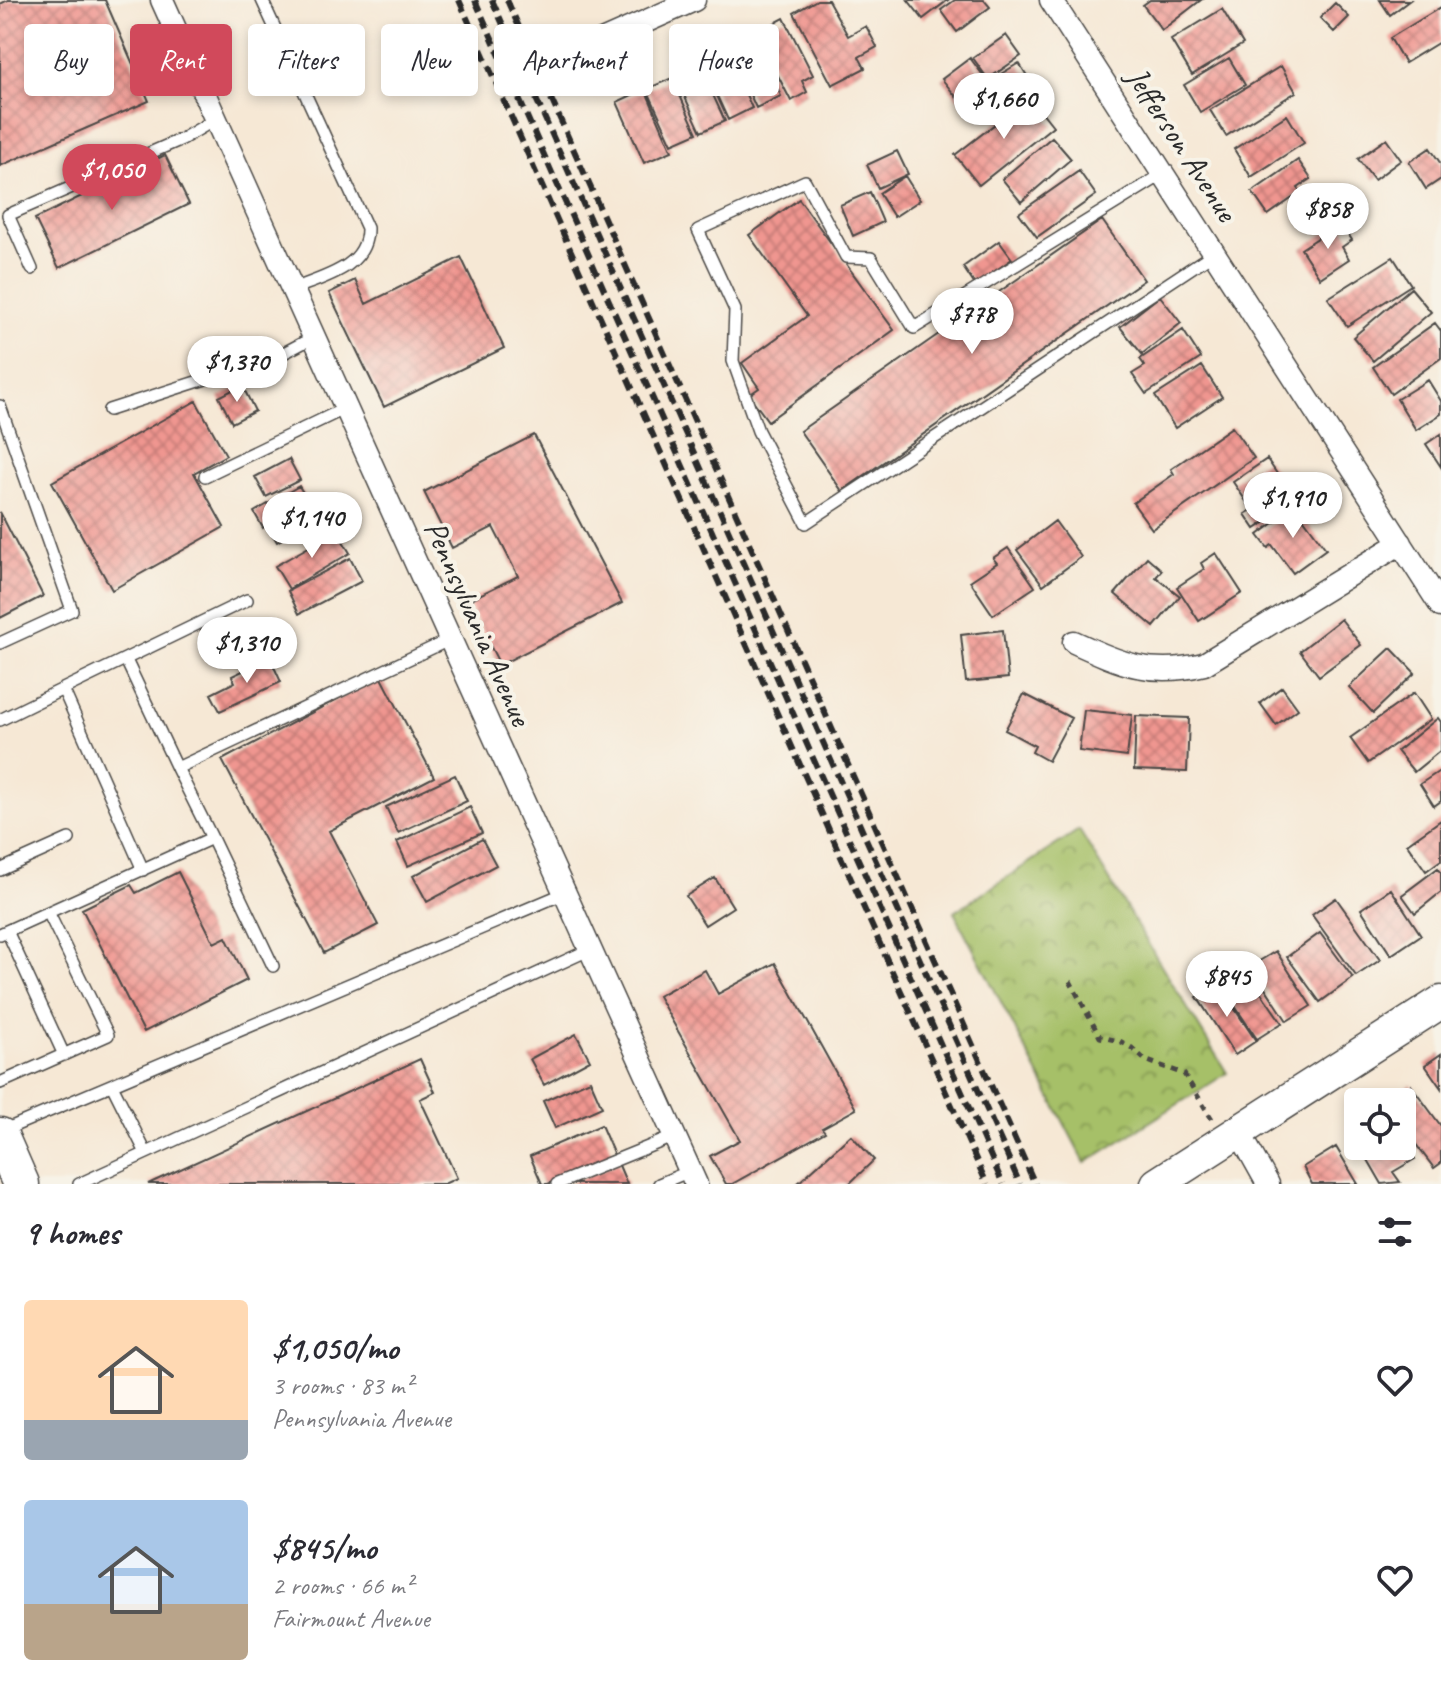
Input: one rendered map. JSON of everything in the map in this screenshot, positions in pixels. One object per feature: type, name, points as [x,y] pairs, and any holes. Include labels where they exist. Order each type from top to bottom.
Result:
[{"type":"main road","points":[[0,1134],[21,1184]]},
{"type":"street","name":"Pennsylvania Avenue","points":[[162,0],[675,1136],[688,1180]]},
{"type":"street","points":[[640,24],[694,0]]},
{"type":"street","name":"Jefferson Avenue","points":[[1051,0],[1441,606]]},
{"type":"street","points":[[1074,642],[1129,665],[1152,670],[1178,671],[1204,664],[1401,543]]},
{"type":"street","points":[[1157,1184],[1441,1002]]},
{"type":"street","points":[[1232,1136],[1268,1184]]},
{"type":"lane","points":[[262,0],[367,228],[367,242],[356,260],[325,277],[293,289]]},
{"type":"lane","points":[[32,269],[8,215],[182,139],[216,119]]},
{"type":"lane","points":[[1163,174],[914,328],[871,258],[846,257],[805,181],[698,230],[735,310],[733,361],[758,431],[806,523],[1214,253]]},
{"type":"lane","points":[[109,410],[280,355],[314,337]]},
{"type":"lane","points":[[0,406],[72,610],[0,643]]},
{"type":"lane","points":[[205,476],[346,408]]},
{"type":"lane","points":[[0,720],[247,600]]},
{"type":"lane","points":[[177,768],[451,639]]},
{"type":"lane","points":[[126,660],[273,966]]},
{"type":"lane","points":[[63,689],[143,870]]},
{"type":"lane","points":[[64,1055],[3,932],[49,914],[212,838]]},
{"type":"lane","points":[[0,870],[69,839]]},
{"type":"lane","points":[[0,1134],[565,893]]},
{"type":"lane","points":[[0,1083],[108,1035],[49,914]]},
{"type":"lane","points":[[79,1184],[591,949]]},
{"type":"lane","points":[[112,1085],[146,1153]]},
{"type":"lane","points":[[557,1184],[675,1136]]},
{"type":"lane","points":[[659,1184],[688,1180]]},
{"type":"path","points":[[1070,981],[1100,1037],[1120,1041],[1145,1060],[1184,1074],[1232,1136]]},
{"type":"green space","points":[[1079,830],[1227,1073],[1085,1163],[954,912]]},
{"type":"building","points":[[8,0],[105,0],[130,57],[130,96],[147,96],[149,101],[0,166],[0,4]]},
{"type":"building","points":[[817,0],[828,0],[848,36],[866,26],[877,47],[859,57],[865,68],[832,85],[794,13]]},
{"type":"building","points":[[908,0],[948,0],[923,19]]},
{"type":"building","points":[[955,0],[984,0],[990,7],[957,32],[941,10]]},
{"type":"building","points":[[1150,0],[1201,0],[1162,30],[1143,5]]},
{"type":"building","points":[[1380,0],[1410,0],[1390,15]]},
{"type":"building","points":[[1335,3],[1349,17],[1334,32],[1320,18]]},
{"type":"building","points":[[1441,7],[1441,41],[1405,63],[1390,38]]},
{"type":"building","points":[[1222,9],[1243,44],[1192,75],[1171,40]]},
{"type":"building","points":[[784,18],[813,75],[802,81],[807,92],[791,101],[779,78],[779,24],[773,24]]},
{"type":"building","points":[[1006,35],[1021,56],[988,79],[973,58]]},
{"type":"building","points":[[970,58],[985,78],[958,99],[942,79]]},
{"type":"building","points":[[1229,58],[1245,85],[1200,112],[1184,85]]},
{"type":"building","points":[[1019,63],[1034,87],[991,114],[976,89]]},
{"type":"building","points":[[1281,66],[1296,92],[1226,136],[1210,110]]},
{"type":"building","points":[[669,79],[669,96],[680,96],[697,133],[672,144],[650,96],[653,96],[653,86]]},
{"type":"building","points":[[779,92],[781,96],[756,108],[751,96],[779,96]]},
{"type":"building","points":[[630,96],[648,96],[672,151],[644,163],[617,102]]},
{"type":"building","points":[[684,96],[713,96],[725,121],[701,132]]},
{"type":"building","points":[[717,96],[747,96],[752,108],[728,120]]},
{"type":"building","points":[[1030,97],[1053,126],[979,185],[955,155]]},
{"type":"building","points":[[1287,115],[1304,143],[1251,177],[1234,149]]},
{"type":"building","points":[[1052,137],[1071,159],[1021,202],[1002,179]]},
{"type":"building","points":[[1386,139],[1401,160],[1374,180],[1358,159]]},
{"type":"building","points":[[1430,148],[1441,164],[1441,179],[1426,189],[1409,162]]},
{"type":"building","points":[[897,151],[908,174],[878,188],[867,165]]},
{"type":"building","points":[[165,155],[189,204],[59,268],[35,219]]},
{"type":"building","points":[[1298,160],[1311,179],[1298,188],[1301,192],[1268,215],[1252,192]]},
{"type":"building","points":[[1079,171],[1096,195],[1037,237],[1019,213]]},
{"type":"building","points":[[905,176],[920,200],[894,217],[879,193]]},
{"type":"building","points":[[870,192],[883,222],[853,236],[840,205]]},
{"type":"building","points":[[799,199],[894,330],[768,421],[749,395],[759,388],[742,363],[807,316],[749,235]]},
{"type":"building","points":[[1102,220],[1144,280],[842,491],[800,431]]},
{"type":"building","points":[[1341,223],[1352,240],[1342,247],[1349,259],[1320,278],[1301,249]]},
{"type":"building","points":[[999,241],[1012,259],[975,285],[963,267]]},
{"type":"building","points":[[461,257],[504,348],[384,407],[329,293],[355,280],[366,304]]},
{"type":"building","points":[[1393,257],[1411,285],[1347,326],[1328,298]]},
{"type":"building","points":[[1411,288],[1431,312],[1373,361],[1353,337]]},
{"type":"building","points":[[1160,296],[1181,323],[1142,354],[1120,327]]},
{"type":"building","points":[[1435,323],[1441,331],[1441,358],[1391,394],[1373,367]]},
{"type":"building","points":[[1183,330],[1201,358],[1146,394],[1132,374],[1145,366],[1140,359]]},
{"type":"building","points":[[1202,366],[1222,397],[1175,428],[1155,396]]},
{"type":"building","points":[[1428,380],[1441,401],[1441,414],[1416,430],[1397,399]]},
{"type":"building","points":[[242,385],[255,411],[232,423],[219,397]]},
{"type":"building","points":[[196,401],[226,455],[194,473],[224,527],[112,590],[52,482]]},
{"type":"building","points":[[1232,427],[1254,458],[1152,529],[1133,503],[1174,474],[1171,469]]},
{"type":"building","points":[[1441,434],[1441,467],[1426,444]]},
{"type":"building","points":[[534,435],[622,603],[500,665],[467,601],[518,576],[493,527],[452,548],[424,492]]},
{"type":"building","points":[[289,459],[300,480],[266,497],[255,477]]},
{"type":"building","points":[[1267,459],[1296,502],[1255,529],[1245,514],[1252,510],[1233,482]]},
{"type":"building","points":[[299,486],[318,518],[277,542],[267,525],[263,528],[254,512]]},
{"type":"building","points":[[1295,507],[1326,549],[1293,573],[1272,545],[1268,548],[1258,535]]},
{"type":"building","points":[[0,512],[43,596],[0,618]]},
{"type":"building","points":[[1055,521],[1081,557],[1043,585],[1017,550]]},
{"type":"building","points":[[337,531],[350,553],[289,589],[275,566]]},
{"type":"building","points":[[1008,548],[1035,587],[993,615],[970,581],[997,563],[993,558]]},
{"type":"building","points":[[1216,553],[1242,593],[1199,621],[1177,587],[1204,569],[1201,563]]},
{"type":"building","points":[[1147,557],[1162,570],[1156,577],[1180,596],[1154,627],[1115,594]]},
{"type":"building","points":[[350,558],[362,581],[299,614],[288,591]]},
{"type":"building","points":[[1341,619],[1361,645],[1319,676],[1300,651]]},
{"type":"building","points":[[1003,630],[1008,678],[966,682],[961,635]]},
{"type":"building","points":[[1391,648],[1415,673],[1373,713],[1349,687]]},
{"type":"building","points":[[270,658],[281,682],[220,711],[211,694],[235,682],[232,676]]},
{"type":"building","points":[[381,676],[434,777],[329,831],[378,925],[324,953],[222,760]]},
{"type":"building","points":[[1282,687],[1298,709],[1276,725],[1260,703]]},
{"type":"building","points":[[1414,693],[1431,719],[1368,763],[1350,738]]},
{"type":"building","points":[[1024,694],[1071,718],[1048,761],[1032,752],[1035,746],[1005,730]]},
{"type":"building","points":[[1084,710],[1132,715],[1127,757],[1079,751]]},
{"type":"building","points":[[1136,716],[1189,718],[1187,772],[1134,770]]},
{"type":"building","points":[[1438,718],[1441,722],[1441,750],[1414,772],[1397,751]]},
{"type":"building","points":[[1441,770],[1441,801],[1434,806],[1420,784]]},
{"type":"building","points":[[455,775],[467,801],[398,833],[386,807]]},
{"type":"building","points":[[470,807],[482,833],[408,866],[397,842]]},
{"type":"building","points":[[1441,820],[1441,860],[1426,871],[1407,844]]},
{"type":"building","points":[[482,839],[496,865],[427,902],[413,876]]},
{"type":"building","points":[[1438,868],[1441,872],[1441,892],[1415,913],[1402,895]]},
{"type":"building","points":[[178,872],[214,943],[226,937],[247,980],[144,1032],[82,909],[131,885],[136,893]]},
{"type":"building","points":[[715,878],[733,907],[705,925],[686,896]]},
{"type":"building","points":[[1391,889],[1421,935],[1391,955],[1361,909]]},
{"type":"building","points":[[1336,898],[1380,960],[1356,976],[1312,915]]},
{"type":"building","points":[[1320,933],[1353,978],[1320,1002],[1287,957]]},
{"type":"building","points":[[1276,951],[1311,1006],[1287,1021],[1251,966]]},
{"type":"building","points":[[775,963],[856,1109],[822,1128],[825,1132],[732,1184],[726,1184],[710,1156],[740,1140],[658,996],[705,970],[718,994]]},
{"type":"building","points":[[1244,968],[1282,1023],[1257,1039],[1220,984]]},
{"type":"building","points":[[1218,984],[1256,1041],[1235,1055],[1197,997]]},
{"type":"building","points":[[576,1034],[590,1060],[544,1085],[530,1059]]},
{"type":"building","points":[[1441,1054],[1441,1088],[1425,1065]]},
{"type":"building","points":[[420,1059],[435,1092],[420,1099],[457,1178],[444,1184],[148,1184]]},
{"type":"building","points":[[590,1080],[602,1107],[555,1128],[543,1101]]},
{"type":"building","points":[[1416,1092],[1441,1126],[1441,1163],[1434,1168],[1416,1144]]},
{"type":"building","points":[[601,1125],[614,1155],[542,1184],[530,1156]]},
{"type":"building","points":[[851,1135],[874,1160],[849,1184],[797,1184]]},
{"type":"building","points":[[1336,1147],[1358,1184],[1312,1184],[1303,1167]]},
{"type":"building","points":[[1368,1160],[1413,1160],[1393,1172],[1400,1182],[1382,1184]]},
{"type":"building","points":[[618,1163],[627,1184],[569,1184]]},
{"type":"railway","points":[[459,0],[987,1184]]},
{"type":"railway","points":[[475,0],[1003,1184]]},
{"type":"railway","points":[[492,0],[1020,1184]]},
{"type":"railway","points":[[507,0],[1035,1184]]}]
